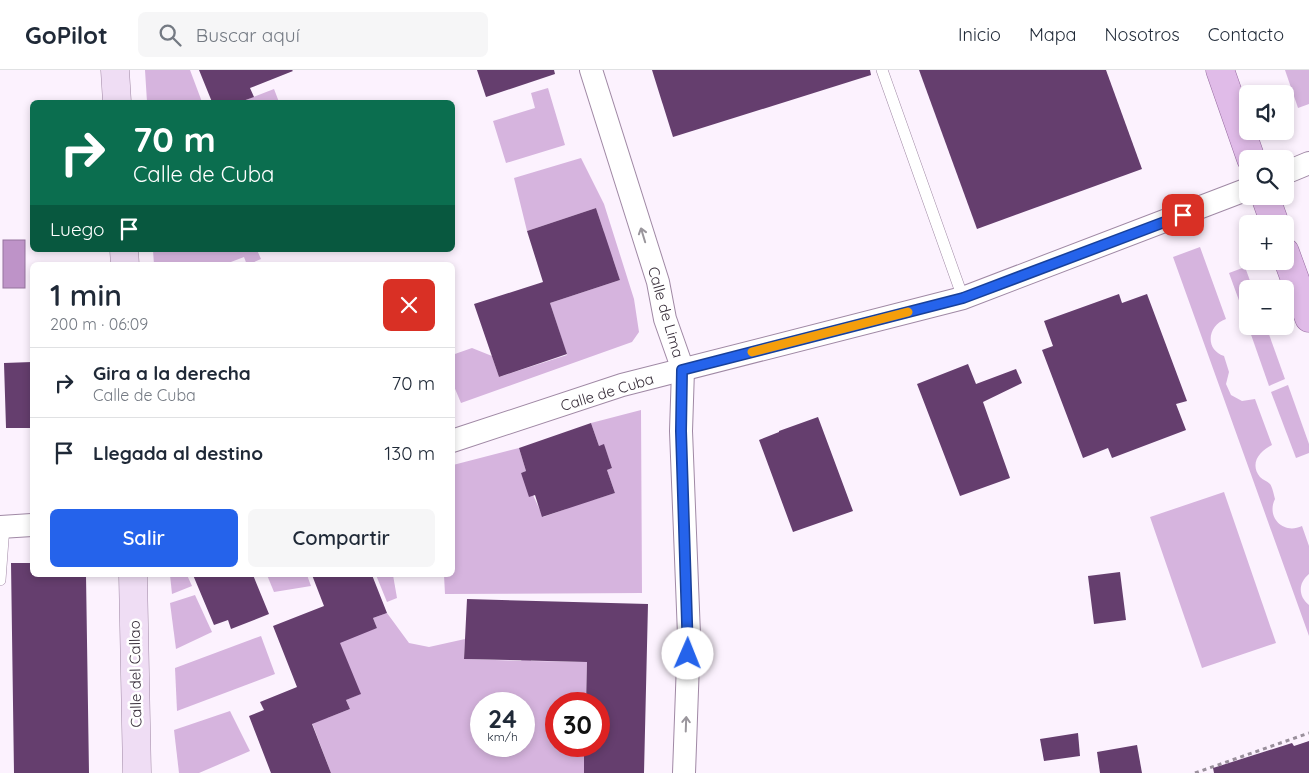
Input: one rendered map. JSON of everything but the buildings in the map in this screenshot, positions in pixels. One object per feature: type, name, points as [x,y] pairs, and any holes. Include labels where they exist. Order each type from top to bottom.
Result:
[{"type":"main road","points":[[1220,70],[1249,150]]},
{"type":"main road","points":[[1292,270],[1309,318]]},
{"type":"street","points":[[115,70],[117,100]]},
{"type":"street","name":"Calle de Lima","points":[[592,70],[658,282],[665,319],[682,370],[681,431],[689,635],[684,773]]},
{"type":"street","points":[[1294,169],[1309,163]]},
{"type":"street","name":"Calle de Cuba","points":[[455,440],[622,385],[963,298],[1239,192]]},
{"type":"street","points":[[2,527],[30,525]]},
{"type":"street","name":"Calle del Callao","points":[[133,577],[137,773]]},
{"type":"lane","points":[[882,70],[963,298]]},
{"type":"lane","points":[[0,580],[2,527]]},
{"type":"path","points":[[1195,773],[1309,732]]},
{"type":"shaded area","points":[[145,70],[190,70],[201,100],[147,100]]},
{"type":"shaded area","points":[[1285,70],[1309,70],[1309,104],[1298,108],[1294,96],[1294,85],[1290,85]]},
{"type":"shaded area","points":[[548,88],[565,145],[506,163],[493,121],[535,108],[531,93]]},
{"type":"shaded area","points":[[274,89],[278,100],[245,100]]},
{"type":"shaded area","points":[[581,158],[604,204],[634,299],[639,332],[632,342],[461,403],[455,389],[455,354],[472,348],[492,356],[499,377],[567,355],[550,303],[620,280],[613,259],[593,265],[604,232],[596,208],[527,231],[514,178]]},
{"type":"shaded area","points":[[3,240],[25,240],[25,288],[3,288]]},
{"type":"shaded area","points":[[1200,247],[1226,319],[1215,326],[1212,331],[1211,343],[1218,353],[1224,356],[1229,372],[1226,384],[1231,395],[1242,401],[1255,399],[1272,445],[1257,458],[1257,472],[1271,487],[1275,499],[1273,512],[1278,523],[1288,528],[1302,526],[1309,546],[1309,574],[1301,585],[1301,594],[1309,605],[1309,636],[1173,257]]},
{"type":"shaded area","points":[[153,252],[258,252],[261,259],[254,262],[246,262],[244,257],[231,262],[154,262]]},
{"type":"shaded area","points":[[1239,269],[1246,270],[1250,280],[1239,280],[1239,300],[1229,273]]},
{"type":"shaded area","points":[[1251,335],[1269,335],[1285,379],[1269,386]]},
{"type":"shaded area","points":[[1288,385],[1309,444],[1309,453],[1296,458],[1271,392]]},
{"type":"shaded area","points":[[641,410],[642,593],[445,594],[444,577],[455,577],[455,464],[519,448],[526,471],[521,473],[543,517],[566,509],[559,490],[586,481],[593,500],[615,493],[607,470],[612,468],[604,445],[599,446],[591,423]]},
{"type":"shaded area","points":[[1224,492],[1276,643],[1202,668],[1150,517]]},
{"type":"shaded area","points":[[170,577],[188,577],[192,586],[172,594]]},
{"type":"shaded area","points":[[268,577],[308,577],[311,586],[274,592]]},
{"type":"shaded area","points":[[377,577],[393,577],[397,598],[387,602]]},
{"type":"shaded area","points":[[195,595],[212,632],[176,649],[170,603]]},
{"type":"shaded area","points":[[387,613],[409,643],[429,647],[465,639],[464,659],[521,661],[531,644],[531,661],[587,662],[586,692],[545,692],[545,757],[584,757],[584,773],[331,773],[309,715],[327,718],[350,709],[346,700],[360,694],[336,634],[377,628],[373,618]]},
{"type":"shaded area","points":[[261,636],[275,674],[177,711],[175,668]]},
{"type":"shaded area","points":[[230,711],[250,751],[199,773],[179,773],[174,730]]},
{"type":"slow traffic","points":[[752,352],[908,312]]},
{"type":"route","points":[[688,654],[689,635],[681,431],[682,370],[963,298],[1183,215]]}]
